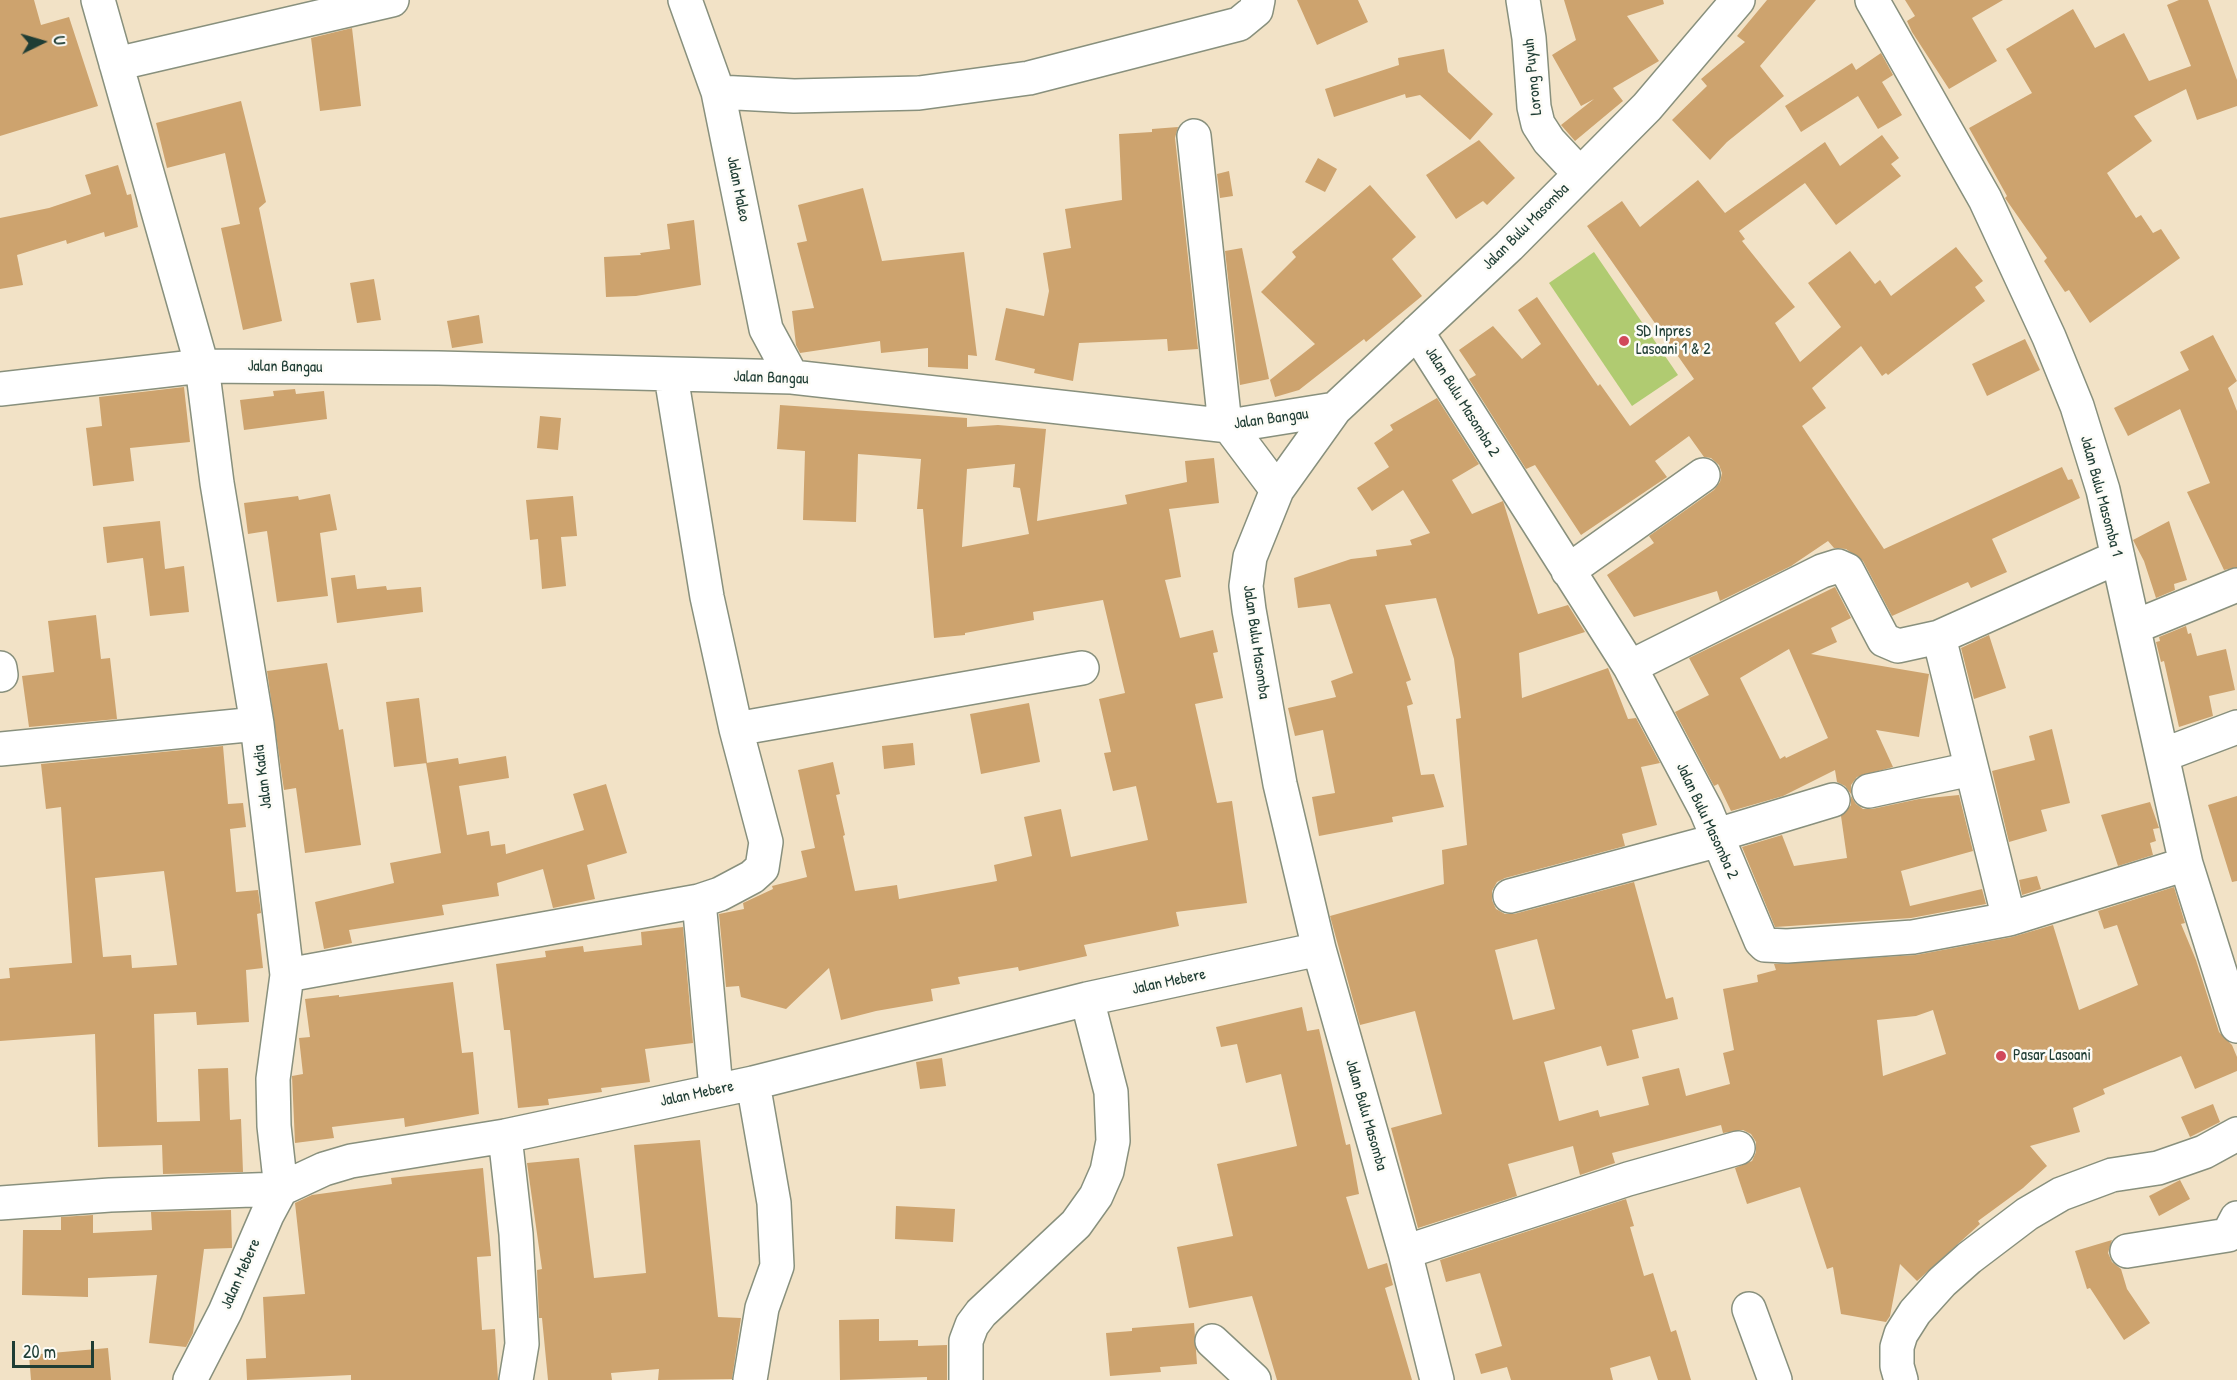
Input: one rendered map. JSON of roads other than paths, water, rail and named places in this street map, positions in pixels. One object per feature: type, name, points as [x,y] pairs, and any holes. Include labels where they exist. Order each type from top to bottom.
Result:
[{"type":"street","points":[[98,0],[202,366]]},
{"type":"street","points":[[116,64],[392,0]]},
{"type":"street","name":"Jalan Maleo","points":[[685,0],[718,92],[766,329],[792,377]]},
{"type":"street","points":[[718,92],[794,96],[919,93],[1029,78],[1239,24],[1256,10],[1258,0]]},
{"type":"street","name":"Lorong Puyuh","points":[[1523,0],[1529,38],[1534,107],[1538,124],[1549,141],[1580,174]]},
{"type":"street","name":"Jalan Bulu Masomba","points":[[1437,1380],[1404,1252],[1319,949],[1280,784],[1247,594],[1250,557],[1277,490],[1335,410],[1509,246],[1647,107],[1738,0]]},
{"type":"street","name":"Jalan Bulu Masomba 1","points":[[1872,0],[1985,199],[2049,337],[2080,417],[2103,490],[2186,864],[2237,1026]]},
{"type":"street","points":[[1194,136],[1227,425],[1277,490]]},
{"type":"street","name":"Jalan Bulu Masomba 2","points":[[1417,332],[1630,667],[1718,837],[1761,941],[1765,945],[1787,946],[1913,937],[2009,919],[2186,864]]},
{"type":"street","name":"Jalan Bangau","points":[[0,389],[202,366],[438,368],[670,376],[792,377],[1227,425],[1335,410]]},
{"type":"street","name":"Jalan Kadia","points":[[202,366],[217,483],[256,724],[287,975],[273,1079],[274,1126],[281,1189]]},
{"type":"street","points":[[287,975],[699,901],[720,894],[752,877],[762,868],[766,842],[736,729],[707,597],[670,376]]},
{"type":"street","points":[[1568,571],[1703,475]]},
{"type":"street","points":[[1630,667],[1822,571],[1838,566],[1847,570],[1884,640],[1898,646],[1939,637],[2118,557]]},
{"type":"street","points":[[2134,627],[2237,585]]},
{"type":"street","points":[[1939,637],[2009,919]]},
{"type":"street","points":[[0,668],[1,675]]},
{"type":"street","points":[[736,729],[1082,668]]},
{"type":"street","points":[[0,749],[256,724]]},
{"type":"street","points":[[2163,755],[2237,727]]},
{"type":"street","points":[[1869,791],[1971,769]]},
{"type":"street","points":[[1510,896],[1718,837],[1833,800]]},
{"type":"street","points":[[699,901],[716,1089]]},
{"type":"street","name":"Jalan Mebere","points":[[190,1380],[225,1312],[267,1215],[281,1189],[324,1169],[351,1161],[505,1136],[716,1089],[753,1083],[1087,999],[1319,949]]},
{"type":"street","points":[[966,1380],[966,1341],[972,1324],[1076,1224],[1096,1196],[1107,1171],[1113,1141],[1111,1092],[1087,999]]},
{"type":"street","points":[[750,1380],[762,1308],[777,1266],[774,1203],[753,1083]]},
{"type":"street","points":[[1901,1380],[1897,1366],[1897,1347],[1901,1334],[1915,1312],[1942,1282],[1969,1258],[2027,1214],[2069,1191],[2112,1175],[2158,1168],[2204,1152],[2237,1134]]},
{"type":"street","points":[[505,1136],[516,1233],[522,1344],[516,1380]]},
{"type":"street","points":[[1404,1252],[1628,1179],[1738,1148]]},
{"type":"street","points":[[0,1203],[110,1195],[281,1189]]},
{"type":"street","points":[[2127,1251],[2228,1235],[2237,1218]]},
{"type":"street","points":[[1749,1309],[1775,1380]]},
{"type":"street","points":[[1212,1341],[1254,1380]]},
{"type":"place","name":"SD Inpres Lasoani 1 & 2","points":[[1624,341]]},
{"type":"place","name":"Pasar Lasoani","points":[[2001,1056]]}]
